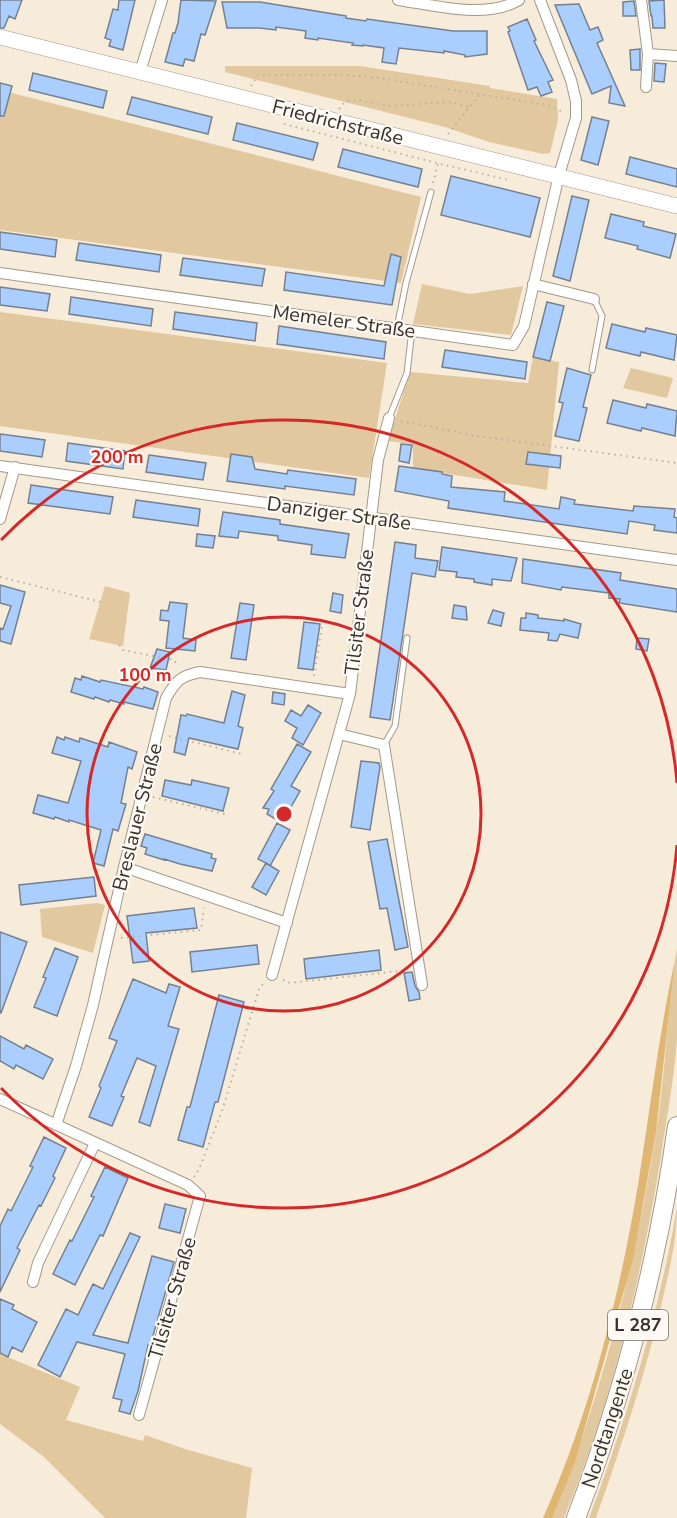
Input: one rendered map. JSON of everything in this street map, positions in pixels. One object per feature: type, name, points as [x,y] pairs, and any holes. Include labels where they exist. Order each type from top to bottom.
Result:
[{"type":"main road","name":"Nordtangente","points":[[576,1518],[602,1449],[635,1338],[662,1223],[677,1126]]},
{"type":"street","points":[[140,72],[162,0]]},
{"type":"street","points":[[398,0],[486,11],[505,8],[519,0]]},
{"type":"street","points":[[540,0],[571,80],[576,101],[576,118]]},
{"type":"street","points":[[641,0],[648,54],[646,87]]},
{"type":"street","name":"Friedrichstraße","points":[[0,37],[677,206]]},
{"type":"street","points":[[648,54],[677,56]]},
{"type":"street","name":"Memeler Straße","points":[[0,273],[513,345],[524,326],[559,175],[576,118]]},
{"type":"street","points":[[533,284],[594,299]]},
{"type":"street","name":"Tilsiter Straße","points":[[272,975],[350,694],[378,459],[389,418]]},
{"type":"street","name":"Danziger Straße","points":[[0,466],[677,560]]},
{"type":"street","points":[[0,519],[15,467]]},
{"type":"street","points":[[185,675],[200,672],[350,694]]},
{"type":"street","name":"Breslauer Straße","points":[[56,1125],[76,1066],[109,940],[124,867],[166,699],[174,684],[185,675]]},
{"type":"street","points":[[339,734],[384,745],[423,985]]},
{"type":"street","points":[[124,867],[287,923]]},
{"type":"street","points":[[0,1099],[188,1185]]},
{"type":"street","points":[[33,1282],[38,1263],[95,1143]]},
{"type":"street","name":"Tilsiter Straße","points":[[139,1415],[200,1197],[188,1185]]},
{"type":"lane","points":[[398,328],[406,283],[430,192]]},
{"type":"lane","points":[[592,370],[602,316],[594,299]]},
{"type":"lane","points":[[389,418],[407,373],[412,330]]},
{"type":"lane","points":[[384,745],[395,726],[407,638]]},
{"type":"path","points":[[251,86],[258,75],[350,75],[548,105],[576,118]]},
{"type":"path","points":[[447,136],[480,94]]},
{"type":"path","points":[[339,109],[345,102],[358,100],[390,106],[451,102],[470,107]]},
{"type":"path","points":[[430,192],[438,164]]},
{"type":"path","points":[[389,418],[507,440],[677,463]]},
{"type":"path","points":[[0,577],[101,602]]},
{"type":"path","points":[[312,688],[323,619]]},
{"type":"path","points":[[119,645],[123,650],[174,660],[185,675]]},
{"type":"path","points":[[158,733],[243,754]]},
{"type":"path","points":[[142,794],[228,815]]},
{"type":"path","points":[[109,940],[201,930],[201,915],[207,897]]},
{"type":"path","points":[[188,1185],[199,1169],[222,1111],[259,989],[272,975],[290,983],[420,969]]},
{"type":"shaded area","points":[[225,66],[360,66],[490,86],[490,88],[557,99],[558,120],[550,153],[543,154],[489,142],[445,127],[225,72]]},
{"type":"shaded area","points":[[0,90],[421,197],[401,283],[0,230]]},
{"type":"shaded area","points":[[422,284],[470,294],[523,286],[511,335],[413,324]]},
{"type":"shaded area","points":[[0,312],[387,363],[369,478],[0,426]]},
{"type":"shaded area","points":[[533,357],[559,362],[547,490],[413,468],[413,444],[388,441],[410,372],[528,383]]},
{"type":"shaded area","points":[[631,368],[673,378],[667,398],[623,388]]},
{"type":"shaded area","points":[[105,586],[130,593],[123,646],[89,639]]},
{"type":"shaded area","points":[[97,903],[105,905],[93,953],[42,937],[40,909]]},
{"type":"shaded area","points":[[677,948],[676,1054],[660,1162],[643,1253],[610,1387],[581,1475],[564,1518],[552,1518],[570,1472],[601,1377],[638,1231],[659,1110]]},
{"type":"shaded area","points":[[675,959],[656,1132],[633,1259],[575,1462],[552,1518],[543,1518],[589,1396],[622,1270]]},
{"type":"shaded area","points":[[677,1207],[672,1255],[648,1357],[596,1518],[589,1518],[641,1365],[661,1287]]},
{"type":"shaded area","points":[[0,1354],[80,1387],[66,1420],[143,1441],[145,1435],[252,1468],[246,1518],[105,1518],[44,1457],[0,1424]]},
{"type":"building","points":[[0,0],[22,0],[15,19],[9,16],[4,28],[0,28]]},
{"type":"building","points":[[119,0],[135,0],[123,50],[109,46],[111,40],[105,38],[113,9],[118,10]]},
{"type":"building","points":[[181,0],[216,1],[205,35],[201,34],[194,61],[185,59],[183,66],[165,62],[178,23]]},
{"type":"building","points":[[664,0],[665,28],[653,28],[649,1]]},
{"type":"building","points":[[634,1],[636,16],[623,16],[623,2]]},
{"type":"building","points":[[222,2],[260,2],[366,21],[367,19],[453,31],[487,31],[487,54],[465,57],[465,55],[444,51],[444,53],[399,48],[396,64],[382,62],[384,48],[305,38],[306,31],[276,27],[276,30],[227,28]]},
{"type":"building","points":[[579,4],[590,30],[598,27],[603,40],[597,43],[625,106],[609,103],[611,86],[592,94],[555,5]]},
{"type":"building","points":[[527,19],[536,40],[534,41],[553,80],[548,82],[552,92],[541,96],[537,87],[528,90],[508,32],[510,31],[508,27]]},
{"type":"building","points":[[640,49],[640,70],[631,70],[630,50]]},
{"type":"building","points":[[655,63],[666,64],[664,82],[654,81]]},
{"type":"building","points":[[33,73],[107,91],[103,108],[29,90]]},
{"type":"building","points":[[0,83],[12,86],[4,116],[0,116]]},
{"type":"building","points":[[132,97],[212,117],[208,134],[127,114]]},
{"type":"building","points":[[592,117],[609,121],[598,165],[581,160]]},
{"type":"building","points":[[237,123],[318,143],[313,160],[233,140]]},
{"type":"building","points":[[343,149],[422,169],[418,187],[338,167]]},
{"type":"building","points":[[630,157],[677,169],[677,187],[626,174]]},
{"type":"building","points":[[451,176],[540,198],[530,237],[441,215]]},
{"type":"building","points":[[572,196],[589,200],[570,281],[553,276]]},
{"type":"building","points":[[611,214],[644,222],[643,226],[676,234],[670,258],[637,249],[638,246],[605,238]]},
{"type":"building","points":[[0,232],[57,240],[55,257],[0,249]]},
{"type":"building","points":[[79,243],[161,255],[159,272],[76,260]]},
{"type":"building","points":[[391,254],[401,257],[392,305],[284,290],[286,272],[384,286]]},
{"type":"building","points":[[183,258],[265,269],[262,286],[180,275]]},
{"type":"building","points":[[0,287],[50,294],[47,311],[0,305]]},
{"type":"building","points":[[71,297],[153,309],[151,326],[69,314]]},
{"type":"building","points":[[547,302],[564,306],[550,361],[533,357]]},
{"type":"building","points":[[175,312],[257,323],[255,341],[173,329]]},
{"type":"building","points":[[612,324],[645,332],[646,328],[677,335],[674,360],[641,352],[640,356],[606,348]]},
{"type":"building","points":[[279,326],[386,342],[384,359],[277,344]]},
{"type":"building","points":[[445,350],[527,362],[525,379],[442,367]]},
{"type":"building","points":[[567,368],[591,375],[583,407],[587,408],[579,441],[555,436],[563,403],[559,402]]},
{"type":"building","points":[[613,400],[646,408],[647,404],[677,411],[675,436],[607,423]]},
{"type":"building","points":[[0,434],[45,440],[42,457],[0,451]]},
{"type":"building","points":[[68,443],[125,451],[123,469],[66,461]]},
{"type":"building","points":[[401,444],[412,445],[409,463],[399,461]]},
{"type":"building","points":[[528,452],[561,456],[560,468],[526,464]]},
{"type":"building","points":[[231,454],[252,457],[255,469],[287,474],[288,470],[356,479],[354,495],[227,481]]},
{"type":"building","points":[[149,455],[206,463],[203,480],[146,472]]},
{"type":"building","points":[[399,466],[442,472],[442,474],[452,476],[451,487],[505,492],[504,501],[559,509],[561,497],[575,500],[574,504],[633,511],[634,506],[675,509],[677,533],[654,530],[655,525],[629,521],[627,534],[448,508],[449,501],[395,491]]},
{"type":"building","points":[[31,485],[113,497],[110,514],[28,503]]},
{"type":"building","points":[[136,500],[200,509],[198,526],[133,517]]},
{"type":"building","points":[[223,512],[280,520],[280,524],[349,534],[345,558],[311,554],[312,545],[278,540],[278,536],[239,531],[238,538],[219,536]]},
{"type":"building","points":[[197,534],[215,536],[213,548],[196,546]]},
{"type":"building","points":[[395,542],[416,545],[415,558],[438,561],[435,577],[412,573],[390,720],[370,717]]},
{"type":"building","points":[[442,547],[517,558],[511,581],[492,579],[492,585],[474,582],[474,579],[456,577],[457,572],[439,570]]},
{"type":"building","points":[[523,559],[621,573],[620,580],[677,589],[677,612],[619,603],[620,599],[609,598],[609,593],[562,587],[561,590],[522,583]]},
{"type":"building","points":[[0,585],[25,592],[11,644],[0,641],[0,628],[3,629],[11,606],[0,603]]},
{"type":"building","points":[[333,593],[343,595],[341,613],[330,611]]},
{"type":"building","points":[[170,602],[187,604],[183,638],[196,640],[195,651],[166,648],[169,621],[160,620],[161,610],[168,611]]},
{"type":"building","points":[[240,603],[254,605],[246,660],[231,658]]},
{"type":"building","points":[[454,605],[466,607],[467,620],[452,618]]},
{"type":"building","points":[[493,610],[504,613],[501,626],[488,623]]},
{"type":"building","points":[[526,613],[538,615],[538,618],[564,621],[564,619],[581,624],[578,638],[560,634],[557,641],[548,640],[549,633],[520,630],[521,618],[526,618]]},
{"type":"building","points":[[304,622],[320,624],[313,670],[298,668]]},
{"type":"building","points":[[637,638],[649,639],[647,651],[636,649]]},
{"type":"building","points":[[157,649],[170,652],[166,670],[150,668]]},
{"type":"building","points":[[82,676],[100,682],[101,680],[143,689],[144,687],[158,692],[153,709],[124,702],[124,704],[110,700],[109,702],[95,697],[94,699],[71,692],[75,678],[81,680]]},
{"type":"building","points":[[232,691],[245,695],[238,726],[243,728],[238,749],[189,738],[185,755],[174,752],[181,715],[186,716],[187,714],[224,723]]},
{"type":"building","points":[[273,692],[285,694],[284,705],[272,703]]},
{"type":"building","points":[[308,705],[321,713],[303,745],[292,738],[297,728],[285,721],[291,710],[301,716]]},
{"type":"building","points":[[57,737],[79,742],[80,738],[108,747],[109,742],[137,752],[132,769],[128,767],[121,803],[126,804],[118,831],[113,829],[104,866],[93,863],[101,830],[69,820],[69,822],[33,813],[38,795],[68,803],[81,761],[52,753]]},
{"type":"building","points":[[297,744],[311,752],[291,786],[300,791],[282,823],[267,814],[269,809],[263,808],[274,791],[271,789]]},
{"type":"building","points":[[361,761],[379,763],[380,767],[370,830],[351,827]]},
{"type":"building","points":[[165,780],[191,785],[192,780],[229,788],[223,811],[162,796]]},
{"type":"building","points":[[277,823],[290,830],[270,866],[279,871],[266,895],[252,887],[266,863],[258,859]]},
{"type":"building","points":[[145,834],[212,854],[211,858],[216,859],[212,871],[145,854],[147,848],[141,846]]},
{"type":"building","points":[[387,839],[408,947],[395,950],[387,908],[380,909],[368,842]]},
{"type":"building","points":[[94,877],[96,896],[21,905],[19,885]]},
{"type":"building","points":[[194,908],[197,928],[146,933],[149,961],[133,963],[127,916]]},
{"type":"building","points":[[0,932],[27,942],[1,1013],[0,1013]]},
{"type":"building","points":[[257,945],[259,964],[192,972],[190,952]]},
{"type":"building","points":[[55,948],[78,957],[57,1016],[34,1007]]},
{"type":"building","points":[[379,950],[381,970],[306,979],[304,959]]},
{"type":"building","points":[[412,972],[420,999],[409,1001],[404,973]]},
{"type":"building","points":[[133,979],[166,993],[169,984],[180,987],[168,1026],[179,1029],[150,1126],[139,1122],[156,1066],[137,1058],[121,1096],[124,1097],[112,1126],[89,1117],[117,1041],[109,1038]]},
{"type":"building","points":[[219,995],[244,1002],[218,1102],[215,1102],[203,1147],[178,1140],[187,1107],[190,1107]]},
{"type":"building","points":[[0,1036],[24,1049],[26,1045],[53,1059],[43,1079],[16,1065],[14,1069],[0,1061]]},
{"type":"building","points":[[44,1137],[66,1148],[53,1176],[55,1178],[17,1248],[20,1250],[0,1292],[0,1226],[8,1209],[11,1211],[33,1167],[30,1166]]},
{"type":"building","points":[[105,1167],[128,1178],[103,1236],[100,1235],[75,1285],[53,1274],[94,1197],[91,1196]]},
{"type":"building","points":[[165,1204],[186,1209],[180,1233],[159,1228]]},
{"type":"building","points":[[130,1233],[140,1237],[93,1335],[128,1343],[152,1256],[174,1262],[150,1346],[148,1345],[138,1391],[130,1414],[119,1411],[122,1400],[113,1398],[125,1354],[77,1342],[60,1377],[38,1365],[66,1309],[78,1315],[93,1284],[103,1289]]},
{"type":"building","points":[[0,1299],[14,1305],[12,1309],[37,1322],[22,1352],[12,1347],[8,1357],[0,1353]]}]
